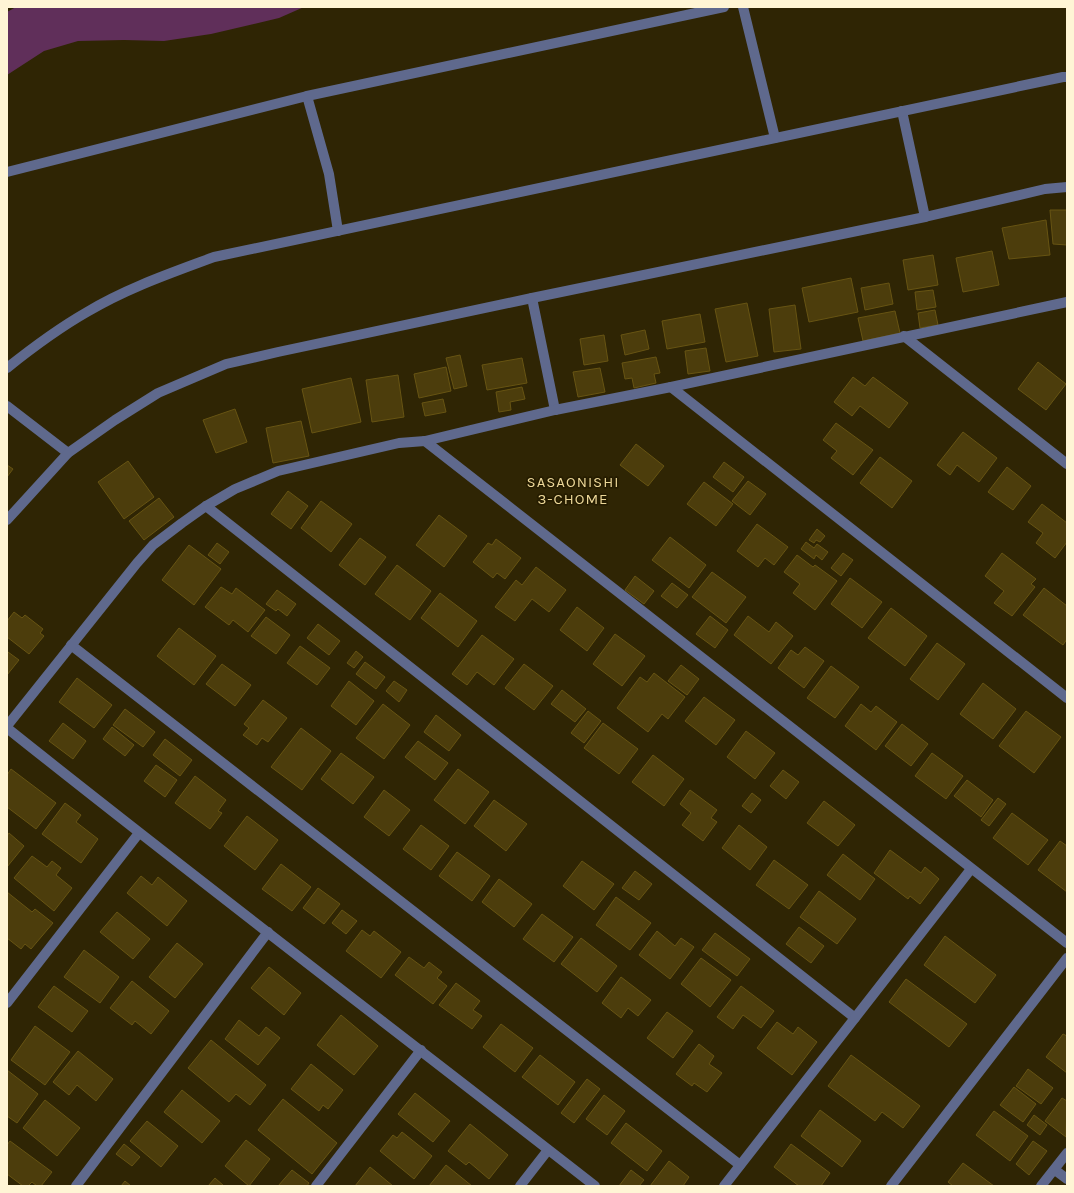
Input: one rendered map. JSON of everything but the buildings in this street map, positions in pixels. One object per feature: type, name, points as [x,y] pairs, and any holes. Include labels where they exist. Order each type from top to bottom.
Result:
[{"type":"street","points":[[7,172],[307,96],[724,7]]},
{"type":"street","points":[[743,7],[776,138]]},
{"type":"street","points":[[7,368],[28,351],[87,312],[155,279],[214,257],[1067,77]]},
{"type":"street","points":[[307,96],[329,174],[338,231]]},
{"type":"street","points":[[902,111],[924,217]]},
{"type":"street","points":[[7,520],[68,454],[114,420],[158,393],[226,364],[532,298],[924,217],[1045,189],[1067,187]]},
{"type":"street","points":[[532,298],[555,410]]},
{"type":"street","points":[[595,1186],[139,832],[7,727],[71,644],[137,563],[153,546],[206,506],[235,489],[278,471],[400,443],[425,441],[555,410],[671,387],[1067,302]]},
{"type":"street","points":[[904,336],[1067,464]]},
{"type":"street","points":[[671,387],[1067,698]]},
{"type":"street","points":[[7,406],[68,454]]},
{"type":"street","points":[[425,441],[1067,943]]},
{"type":"street","points":[[206,506],[855,1018]]},
{"type":"street","points":[[71,644],[740,1165]]},
{"type":"street","points":[[7,1003],[139,832]]},
{"type":"street","points":[[724,1186],[971,869]]},
{"type":"street","points":[[76,1186],[268,932]]},
{"type":"street","points":[[891,1186],[1067,958]]},
{"type":"street","points":[[316,1186],[420,1050]]},
{"type":"street","points":[[520,1186],[548,1150]]},
{"type":"street","points":[[1041,1186],[1067,1153]]},
{"type":"street","points":[[1055,1170],[1067,1179]]},
{"type":"shaded area","points":[[16,7],[304,7],[279,18],[211,34],[164,41],[78,41],[44,51],[7,75],[7,12]]},
{"type":"district","name":"SASAONISHI 3-CHOME","points":[[573,490]]}]
